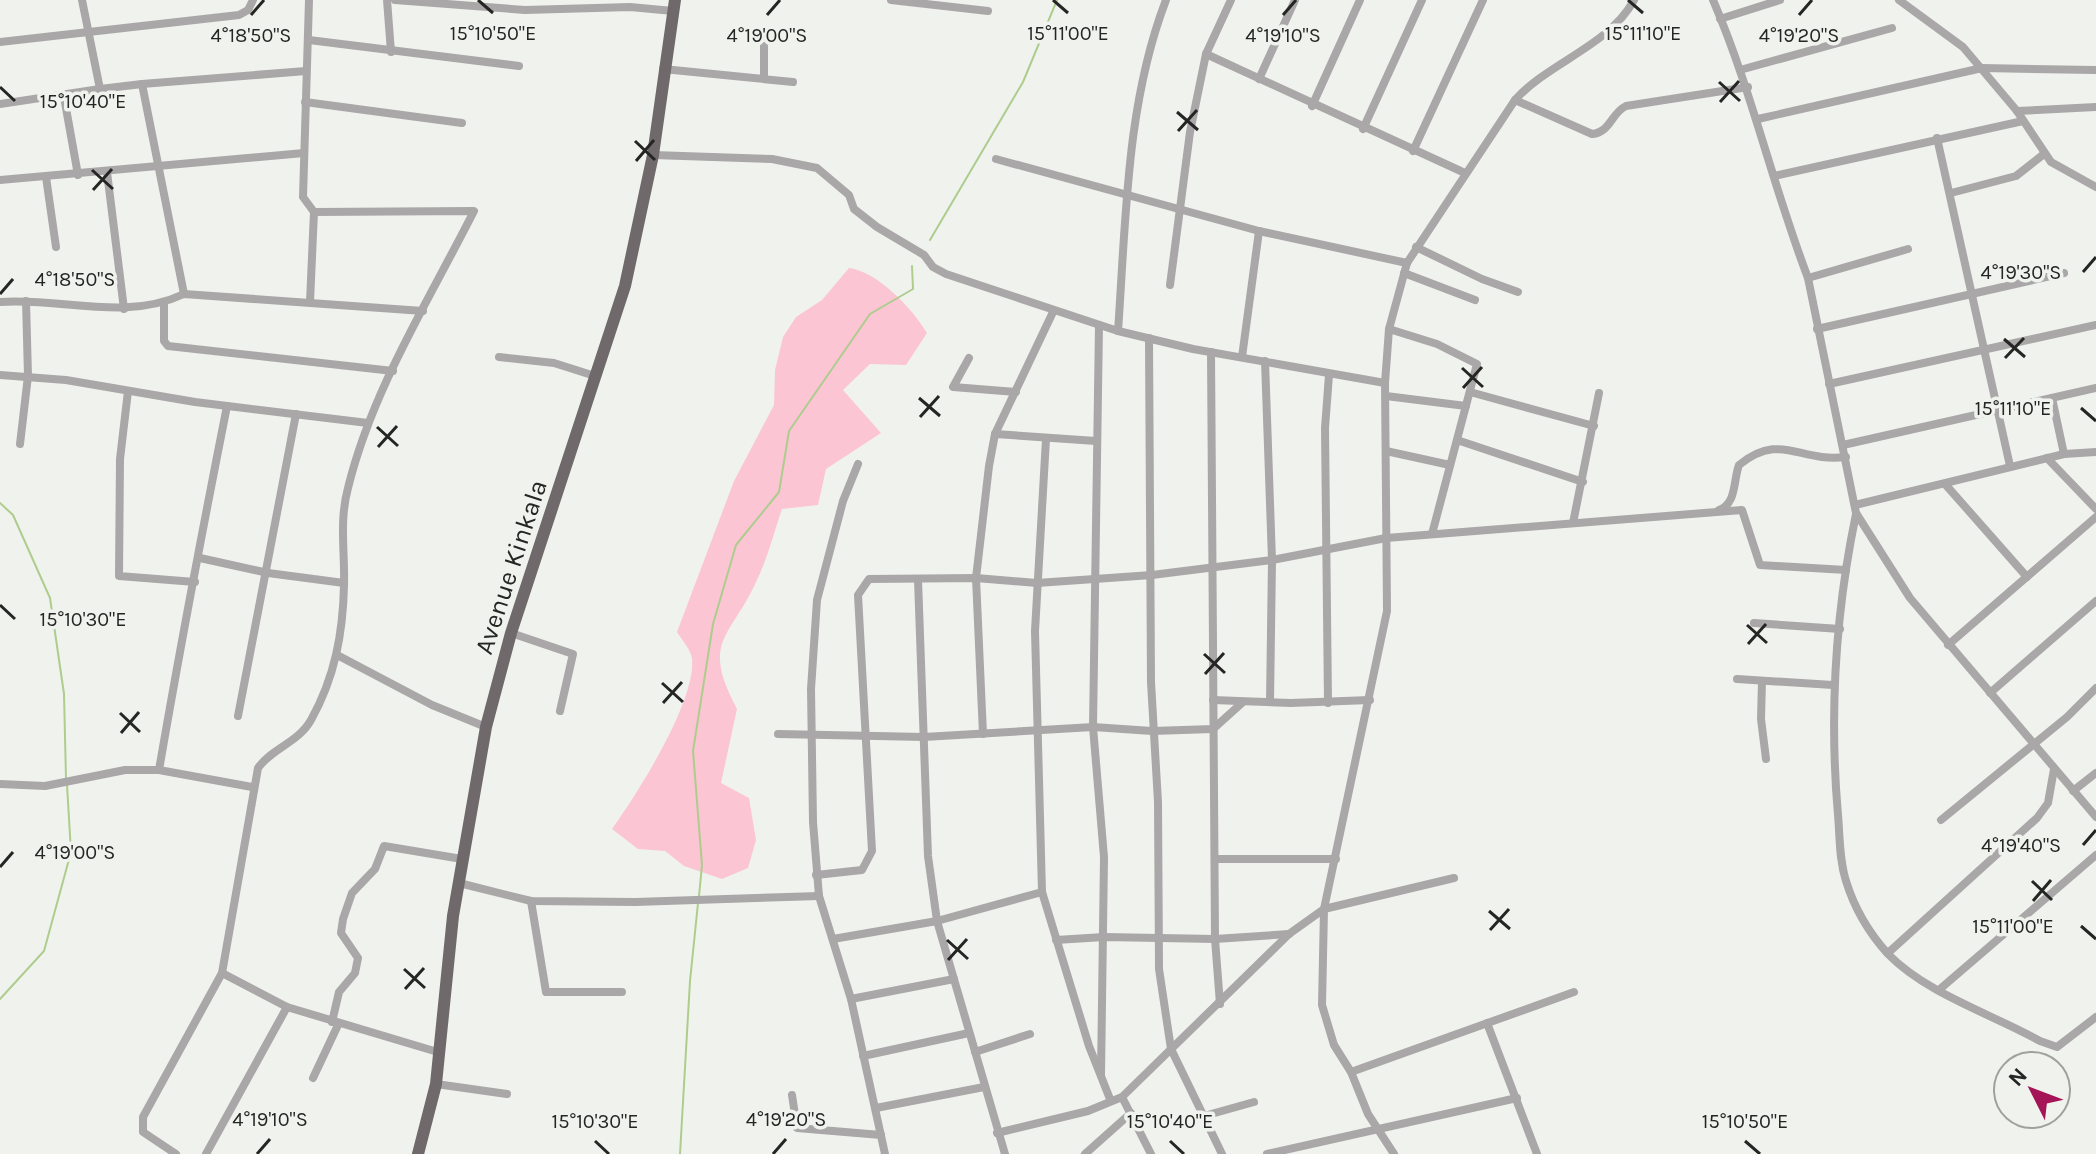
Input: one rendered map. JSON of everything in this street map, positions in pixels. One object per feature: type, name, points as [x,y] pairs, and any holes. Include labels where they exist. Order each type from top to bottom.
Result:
[{"type":"main road","name":"Avenue Kinkala","points":[[418,1154],[441,1053],[462,859],[486,727],[511,633],[625,286],[653,155],[674,6]]},
{"type":"street","points":[[82,0],[100,89]]},
{"type":"street","points":[[0,42],[239,15],[248,10],[253,0]]},
{"type":"street","points":[[309,0],[303,197],[314,212],[310,302]]},
{"type":"street","points":[[387,0],[391,52]]},
{"type":"street","points":[[395,0],[525,10],[674,6]]},
{"type":"street","points":[[891,0],[988,11]]},
{"type":"street","points":[[1118,331],[1135,122],[1148,46],[1166,0]]},
{"type":"street","points":[[1170,285],[1190,132],[1206,54],[1231,0]]},
{"type":"street","points":[[1259,79],[1295,0]]},
{"type":"street","points":[[1312,106],[1360,0]]},
{"type":"street","points":[[1363,129],[1422,0]]},
{"type":"street","points":[[1413,151],[1483,0]]},
{"type":"street","points":[[1394,1154],[1334,1045],[1322,1005],[1324,909],[1387,611],[1385,383],[1389,329],[1407,263],[1515,100],[1533,82],[1609,28],[1634,0]]},
{"type":"street","points":[[1713,0],[1748,87],[1808,278],[1856,509],[1891,572],[1948,645],[2096,817]]},
{"type":"street","points":[[1720,19],[1780,0]]},
{"type":"street","points":[[1899,0],[1946,31],[1982,68],[2017,111],[2044,154],[2061,170],[2096,187]]},
{"type":"street","points":[[1740,70],[1892,28]]},
{"type":"street","points":[[309,40],[519,66]]},
{"type":"street","points":[[764,46],[764,78]]},
{"type":"street","points":[[1206,54],[1312,106],[1465,173]]},
{"type":"street","points":[[1758,119],[1982,68],[2096,70]]},
{"type":"street","points":[[663,69],[793,82]]},
{"type":"street","points":[[0,104],[142,84],[306,71]]},
{"type":"street","points":[[142,84],[184,294]]},
{"type":"street","points":[[1515,100],[1592,134],[1607,129],[1618,111],[1626,106],[1748,87]]},
{"type":"street","points":[[64,97],[78,175]]},
{"type":"street","points":[[305,102],[462,123]]},
{"type":"street","points":[[2017,111],[2096,107]]},
{"type":"street","points":[[1774,176],[2023,121]]},
{"type":"street","points":[[1937,138],[2010,466]]},
{"type":"street","points":[[0,180],[304,153]]},
{"type":"street","points":[[1951,193],[2016,176],[2044,154]]},
{"type":"street","points":[[653,155],[772,159],[817,168],[849,195],[854,209],[877,227],[924,255],[933,267],[1053,312],[1118,331],[1329,375],[1385,383]]},
{"type":"street","points":[[996,159],[1259,231],[1407,263]]},
{"type":"street","points":[[107,172],[124,309]]},
{"type":"street","points":[[46,177],[56,247]]},
{"type":"street","points":[[176,1154],[143,1132],[141,1125],[160,1081],[222,973],[252,787],[265,758],[299,737],[311,720],[339,656],[344,583],[341,529],[347,490],[368,423],[474,211],[314,212]]},
{"type":"street","points":[[1242,357],[1259,231]]},
{"type":"street","points":[[1416,247],[1482,279],[1518,292]]},
{"type":"street","points":[[1808,278],[1908,249]]},
{"type":"street","points":[[1404,273],[1475,300]]},
{"type":"street","points":[[1817,329],[2064,273]]},
{"type":"street","points":[[0,302],[26,301],[124,309],[164,303],[184,294],[423,311]]},
{"type":"street","points":[[20,444],[28,376],[26,301]]},
{"type":"street","points":[[164,303],[164,341],[168,346],[279,355],[393,371]]},
{"type":"street","points":[[983,734],[976,578],[995,434],[1053,312]]},
{"type":"street","points":[[1099,325],[1093,727],[1104,857],[1101,1075]]},
{"type":"street","points":[[1829,384],[2096,325]]},
{"type":"street","points":[[1389,329],[1472,359],[1477,364],[1432,534]]},
{"type":"street","points":[[1149,338],[1152,731],[1158,802],[1158,936],[1163,1006],[1171,1049],[1222,1154]]},
{"type":"street","points":[[1211,352],[1211,567],[1217,859],[1215,939],[1220,1004]]},
{"type":"street","points":[[499,357],[554,363],[595,376]]},
{"type":"street","points":[[969,358],[953,387],[1016,392]]},
{"type":"street","points":[[1265,361],[1272,560],[1270,702]]},
{"type":"street","points":[[0,375],[28,376],[227,406],[368,423]]},
{"type":"street","points":[[1328,703],[1325,428],[1329,375]]},
{"type":"street","points":[[1843,445],[2096,388]]},
{"type":"street","points":[[128,391],[120,459],[119,576],[195,582]]},
{"type":"street","points":[[1470,392],[1594,426]]},
{"type":"street","points":[[1573,523],[1599,393]]},
{"type":"street","points":[[1386,396],[1466,406]]},
{"type":"street","points":[[2052,398],[2064,454]]},
{"type":"street","points":[[159,770],[177,655],[200,558],[227,406]]},
{"type":"street","points":[[238,716],[268,573],[296,414]]},
{"type":"street","points":[[995,434],[1096,441]]},
{"type":"street","points":[[1046,439],[1037,583],[1042,892],[1110,1099]]},
{"type":"street","points":[[1457,440],[1583,482]]},
{"type":"street","points":[[1711,513],[1729,503],[1739,465],[1768,451],[1786,447],[1819,459],[1846,457]]},
{"type":"street","points":[[1386,451],[1450,465]]},
{"type":"street","points":[[1856,509],[2010,466],[2064,454],[2096,452]]},
{"type":"street","points":[[2047,458],[2096,509]]},
{"type":"street","points":[[858,464],[843,501],[817,600],[812,733],[816,875],[819,896],[851,999],[885,1154]]},
{"type":"street","points":[[1945,484],[2027,577]]},
{"type":"street","points":[[1856,509],[1833,685],[1832,763],[1845,878],[1860,915],[1888,953],[1940,989],[2057,1047],[2096,1017]]},
{"type":"street","points":[[816,875],[853,872],[869,862],[872,851],[869,738],[859,589],[869,579],[976,578],[1037,583],[1152,575],[1272,560],[1386,538],[1742,510],[1760,565],[1846,570]]},
{"type":"street","points":[[1948,645],[2096,517]]},
{"type":"street","points":[[200,558],[268,573],[344,583]]},
{"type":"street","points":[[918,580],[928,856],[937,921],[1005,1154]]},
{"type":"street","points":[[1990,693],[2096,601]]},
{"type":"street","points":[[1754,623],[1840,629]]},
{"type":"street","points":[[511,633],[573,654],[560,711]]},
{"type":"street","points":[[339,656],[432,705],[486,727]]},
{"type":"street","points":[[1737,679],[1833,685]]},
{"type":"street","points":[[1762,681],[1761,719],[1766,759]]},
{"type":"street","points":[[1941,820],[2096,688]]},
{"type":"street","points":[[1213,700],[1328,703],[1370,700]]},
{"type":"street","points":[[778,734],[812,733],[869,738],[1093,727],[1152,731],[1213,729],[1243,702]]},
{"type":"street","points":[[1888,953],[2037,818],[2052,790],[2054,769]]},
{"type":"street","points":[[0,784],[45,786],[125,770],[159,770],[252,787]]},
{"type":"street","points":[[2073,791],[2096,773]]},
{"type":"street","points":[[313,1078],[335,1024],[339,992],[355,973],[358,958],[341,933],[352,893],[375,869],[384,846],[462,859]]},
{"type":"street","points":[[1940,989],[2096,855]]},
{"type":"street","points":[[1217,859],[1336,859]]},
{"type":"street","points":[[997,1133],[1088,1111],[1110,1099],[1122,1097],[1289,934],[1324,909],[1454,878]]},
{"type":"street","points":[[459,883],[531,901],[650,902],[819,896]]},
{"type":"street","points":[[833,939],[937,921],[1042,892]]},
{"type":"street","points":[[531,901],[546,992],[622,992]]},
{"type":"street","points":[[1056,940],[1158,936],[1215,939],[1289,934]]},
{"type":"street","points":[[222,973],[287,1007],[335,1024],[441,1053]]},
{"type":"street","points":[[851,999],[954,979]]},
{"type":"street","points":[[1351,1072],[1574,992]]},
{"type":"street","points":[[206,1154],[287,1007]]},
{"type":"street","points":[[1487,1023],[1537,1154]]},
{"type":"street","points":[[863,1056],[969,1033]]},
{"type":"street","points":[[975,1052],[1030,1034]]},
{"type":"street","points":[[436,1084],[507,1094]]},
{"type":"street","points":[[876,1108],[984,1087]]},
{"type":"street","points":[[792,1095],[797,1128],[881,1135]]},
{"type":"street","points":[[1122,1097],[1151,1154]]},
{"type":"street","points":[[1267,1154],[1517,1098]]},
{"type":"street","points":[[1204,1116],[1254,1102]]},
{"type":"street","points":[[1085,1154],[1131,1113]]},
{"type":"shaded area","points":[[849,268],[871,276],[893,293],[927,333],[906,365],[870,364],[843,390],[881,433],[826,469],[818,505],[782,509],[761,571],[723,640],[721,668],[737,709],[721,783],[749,798],[756,840],[748,868],[722,879],[684,866],[665,851],[638,849],[612,829],[663,747],[685,699],[692,659],[677,632],[734,481],[774,405],[775,370],[783,337],[796,317],[822,300]]},
{"type":"waterway","points":[[930,240],[1023,82],[1057,0]]},
{"type":"waterway","points":[[699,896],[702,865],[693,751],[713,624],[736,545],[779,492],[789,431],[870,314],[913,289],[912,266]]},
{"type":"waterway","points":[[0,503],[13,515],[50,598],[64,694],[66,779]]},
{"type":"waterway","points":[[0,999],[44,951],[71,852],[67,785]]},
{"type":"waterway","points":[[680,1154],[690,981],[698,903]]}]
